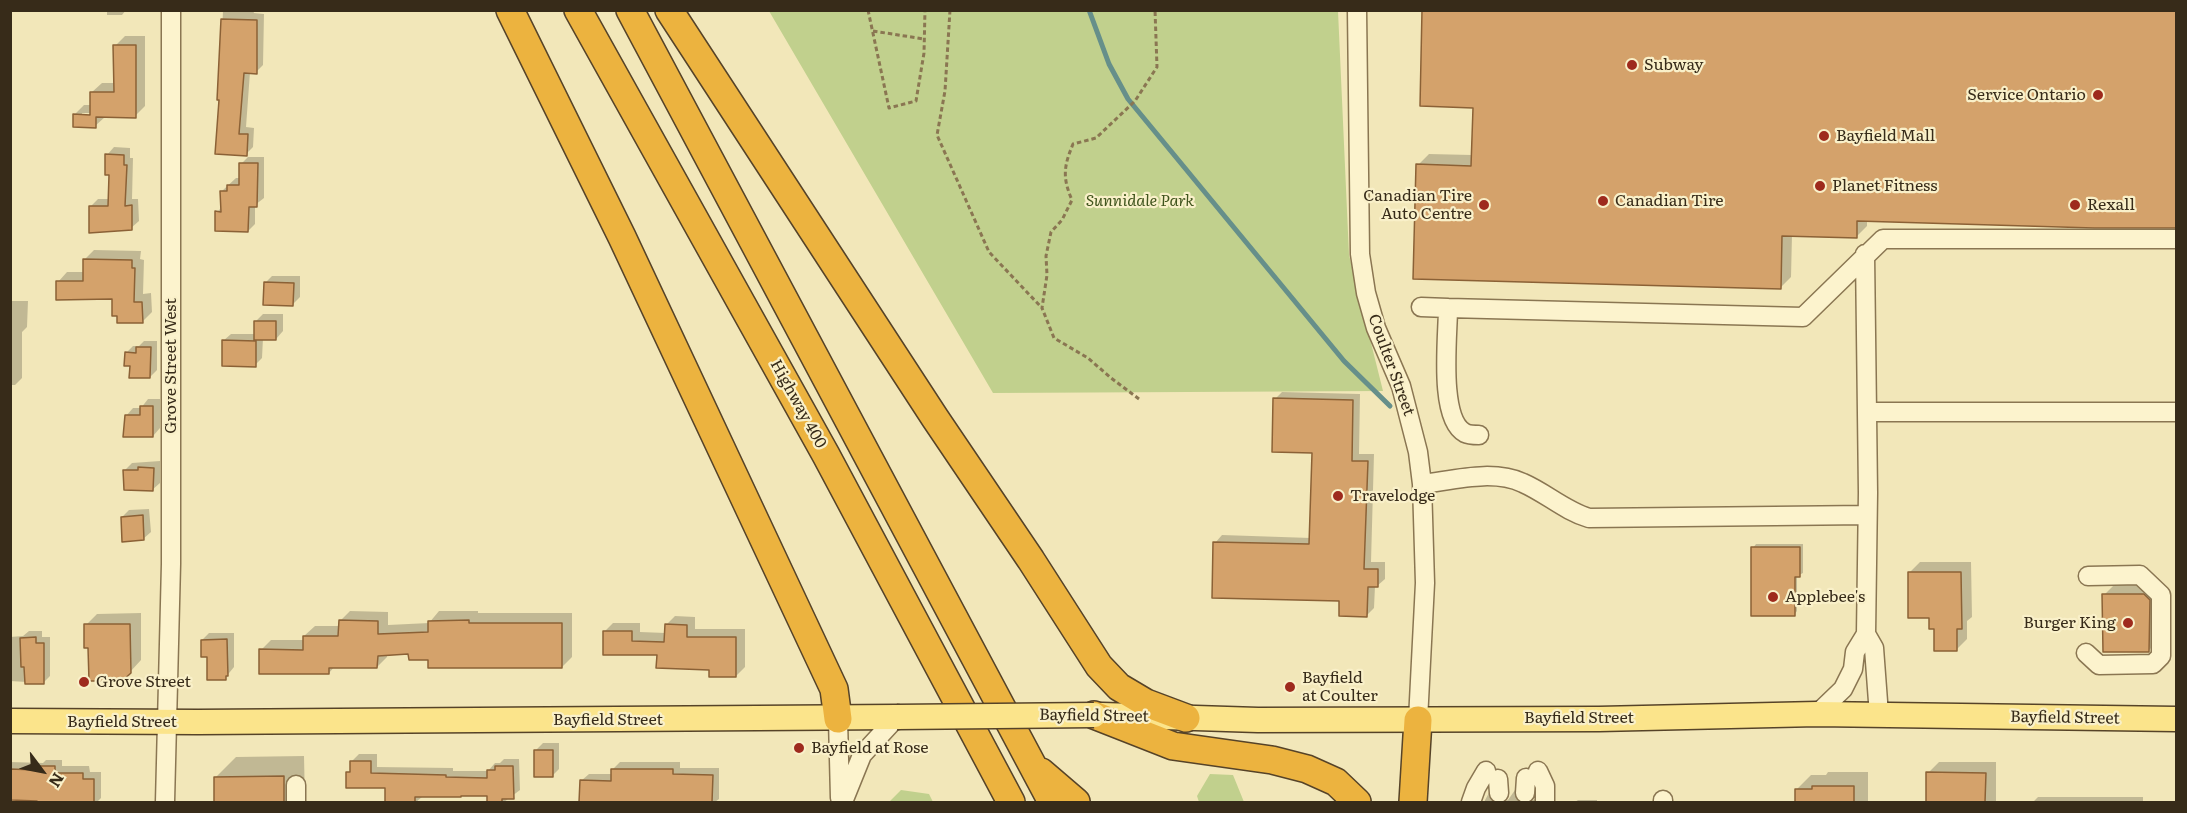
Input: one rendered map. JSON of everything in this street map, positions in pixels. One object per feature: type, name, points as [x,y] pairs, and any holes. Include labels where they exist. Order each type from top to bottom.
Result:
[{"type":"highway","points":[[510,10],[622,237],[834,689],[838,719]]},
{"type":"highway","name":"Highway 400","points":[[578,10],[826,455],[1011,802]]},
{"type":"highway","points":[[630,10],[1052,802]]},
{"type":"highway","points":[[669,10],[1099,666],[1119,687],[1146,703],[1186,718]]},
{"type":"highway","points":[[1094,715],[1173,746],[1272,760],[1307,769],[1336,782],[1357,802]]},
{"type":"highway","points":[[1413,802],[1418,720]]},
{"type":"highway","points":[[1031,763],[1076,802]]},
{"type":"main road","name":"Bayfield Street","points":[[10,721],[838,719],[1094,715],[1258,720],[1418,720],[1817,714],[2176,719]]},
{"type":"street","name":"Grove Street West","points":[[165,802],[171,452],[171,10]]},
{"type":"street","name":"Coulter Street","points":[[1357,10],[1360,254],[1366,293],[1376,328],[1401,386],[1411,420],[1422,484],[1425,583],[1418,720]]},
{"type":"street","points":[[1421,307],[1803,317],[1865,254],[1883,239],[2176,239]]},
{"type":"street","points":[[1865,254],[1866,634],[1874,648],[1879,715]]},
{"type":"street","points":[[1448,308],[1447,400],[1454,421],[1465,433],[1479,435]]},
{"type":"street","points":[[1867,412],[2176,412]]},
{"type":"street","points":[[1422,484],[1501,476],[1524,483],[1575,514],[1589,518],[1867,515]]},
{"type":"street","points":[[2086,653],[2099,665],[2153,664],[2161,656],[2160,595],[2140,576],[2088,576]]},
{"type":"street","points":[[1817,714],[1843,689],[1853,669],[1855,652],[1866,634]]},
{"type":"street","points":[[841,802],[862,755],[897,717]]},
{"type":"street","points":[[838,719],[841,802]]},
{"type":"street","points":[[1471,802],[1476,788],[1494,781]]},
{"type":"street","points":[[1530,781],[1545,786],[1545,802]]},
{"type":"path","points":[[868,10],[889,108],[916,102],[924,39],[925,10]]},
{"type":"path","points":[[950,10],[945,91],[937,135],[989,252],[1042,308],[1054,338],[1088,358],[1139,399]]},
{"type":"path","points":[[1042,308],[1047,275],[1046,256],[1051,232],[1062,220],[1072,200],[1065,185],[1065,164],[1073,144],[1096,138],[1135,101],[1157,67],[1155,10]]},
{"type":"path","points":[[872,30],[924,39]]},
{"type":"green space","name":"Sunnidale Park","points":[[769,11],[1338,11],[1349,255],[1383,391],[993,393]]},
{"type":"green space","points":[[1210,774],[1233,775],[1244,802],[1199,802],[1197,796]]},
{"type":"green space","points":[[901,790],[929,794],[933,802],[889,802]]},
{"type":"building","name":"Bayfield Mall","points":[[1422,10],[2176,10],[2176,228],[1857,221],[1857,238],[1782,236],[1781,289],[1413,279],[1416,164],[1471,166],[1473,108],[1420,106]]},
{"type":"building","points":[[221,19],[257,20],[257,74],[244,73],[239,134],[248,134],[247,156],[215,154]]},
{"type":"building","points":[[113,45],[136,45],[136,118],[96,117],[96,128],[73,127],[73,114],[90,115],[90,92],[114,92]]},
{"type":"building","points":[[105,154],[124,155],[124,165],[127,165],[125,206],[132,205],[132,230],[89,233],[89,206],[108,206],[109,175],[105,175]]},
{"type":"building","points":[[239,163],[258,163],[257,207],[249,207],[248,232],[215,231],[215,211],[221,212],[220,191],[227,191],[227,185],[239,185]]},
{"type":"building","points":[[83,259],[132,260],[132,268],[135,268],[134,302],[142,302],[143,323],[117,323],[117,316],[112,316],[112,299],[56,300],[56,281],[83,281]]},
{"type":"building","points":[[264,282],[294,283],[293,306],[263,305]]},
{"type":"building","points":[[254,321],[276,321],[276,340],[254,340]]},
{"type":"building","points":[[222,340],[256,341],[256,367],[222,366]]},
{"type":"building","points":[[136,347],[151,347],[150,378],[129,378],[130,366],[124,366],[125,352],[136,353]]},
{"type":"building","name":"Travelodge","points":[[1273,398],[1353,400],[1352,461],[1368,461],[1364,569],[1378,569],[1378,587],[1368,587],[1367,617],[1339,616],[1339,601],[1212,598],[1213,542],[1309,544],[1312,453],[1272,452]]},
{"type":"building","points":[[140,406],[153,406],[153,437],[123,437],[125,415],[140,415]]},
{"type":"building","points":[[138,467],[154,468],[153,491],[124,490],[123,470],[138,470]]},
{"type":"building","points":[[143,515],[144,540],[122,542],[121,517]]},
{"type":"building","name":"Applebee's","points":[[1751,547],[1800,547],[1800,577],[1795,577],[1795,616],[1751,616]]},
{"type":"building","points":[[1908,572],[1961,572],[1962,629],[1957,629],[1957,651],[1934,651],[1934,629],[1929,629],[1929,618],[1908,618]]},
{"type":"building","name":"Burger King","points":[[2102,594],[2144,594],[2150,600],[2149,652],[2103,652]]},
{"type":"building","points":[[339,620],[378,621],[378,634],[428,632],[428,621],[562,623],[562,668],[428,668],[428,660],[409,660],[408,654],[378,656],[377,668],[329,668],[329,674],[259,674],[259,649],[303,650],[303,636],[338,636]]},
{"type":"building","points":[[84,624],[130,624],[131,673],[122,681],[89,681],[88,648],[84,648]]},
{"type":"building","points":[[665,624],[687,625],[687,637],[736,637],[736,677],[709,677],[709,670],[656,668],[657,655],[603,655],[603,631],[632,631],[632,641],[664,642]]},
{"type":"building","points":[[36,637],[36,643],[44,643],[44,684],[25,684],[24,667],[21,667],[20,638]]},
{"type":"building","points":[[227,639],[228,676],[226,680],[207,680],[207,657],[201,657],[201,640]]},
{"type":"building","points":[[534,750],[553,750],[553,777],[534,777]]},
{"type":"building","points":[[350,761],[371,761],[371,773],[446,775],[446,777],[487,778],[487,770],[495,770],[495,766],[513,766],[514,799],[487,802],[487,796],[415,797],[415,802],[385,802],[385,788],[346,788],[346,772],[350,772]]},
{"type":"building","points":[[37,766],[55,766],[55,773],[83,773],[83,779],[94,779],[94,802],[10,800],[10,769],[37,770]]},
{"type":"building","points":[[611,769],[673,769],[673,774],[713,775],[712,802],[579,802],[580,780],[611,781]]},
{"type":"building","points":[[1926,772],[1986,773],[1985,802],[1926,802]]},
{"type":"building","points":[[284,776],[284,802],[214,802],[214,777]]},
{"type":"building","points":[[1812,786],[1854,786],[1854,802],[1795,802],[1795,789],[1812,789]]},
{"type":"waterway","points":[[1089,10],[1109,64],[1128,99],[1344,361],[1390,406]]},
{"type":"place","name":"Subway","points":[[1632,65]]},
{"type":"place","name":"Service Ontario","points":[[2098,95]]},
{"type":"place","name":"Bayfield Mall","points":[[1824,136]]},
{"type":"place","name":"Planet Fitness","points":[[1820,186]]},
{"type":"place","name":"Canadian Tire","points":[[1603,201]]},
{"type":"place","name":"Canadian Tire Auto Centre","points":[[1484,205]]},
{"type":"place","name":"Rexall","points":[[2075,205]]},
{"type":"place","name":"Travelodge","points":[[1338,496]]},
{"type":"place","name":"Applebee's","points":[[1773,597]]},
{"type":"place","name":"Burger King","points":[[2128,623]]},
{"type":"place","name":"Grove Street","points":[[84,682]]},
{"type":"place","name":"Bayfield at Coulter","points":[[1290,687]]},
{"type":"place","name":"Bayfield at Rose","points":[[799,748]]}]
